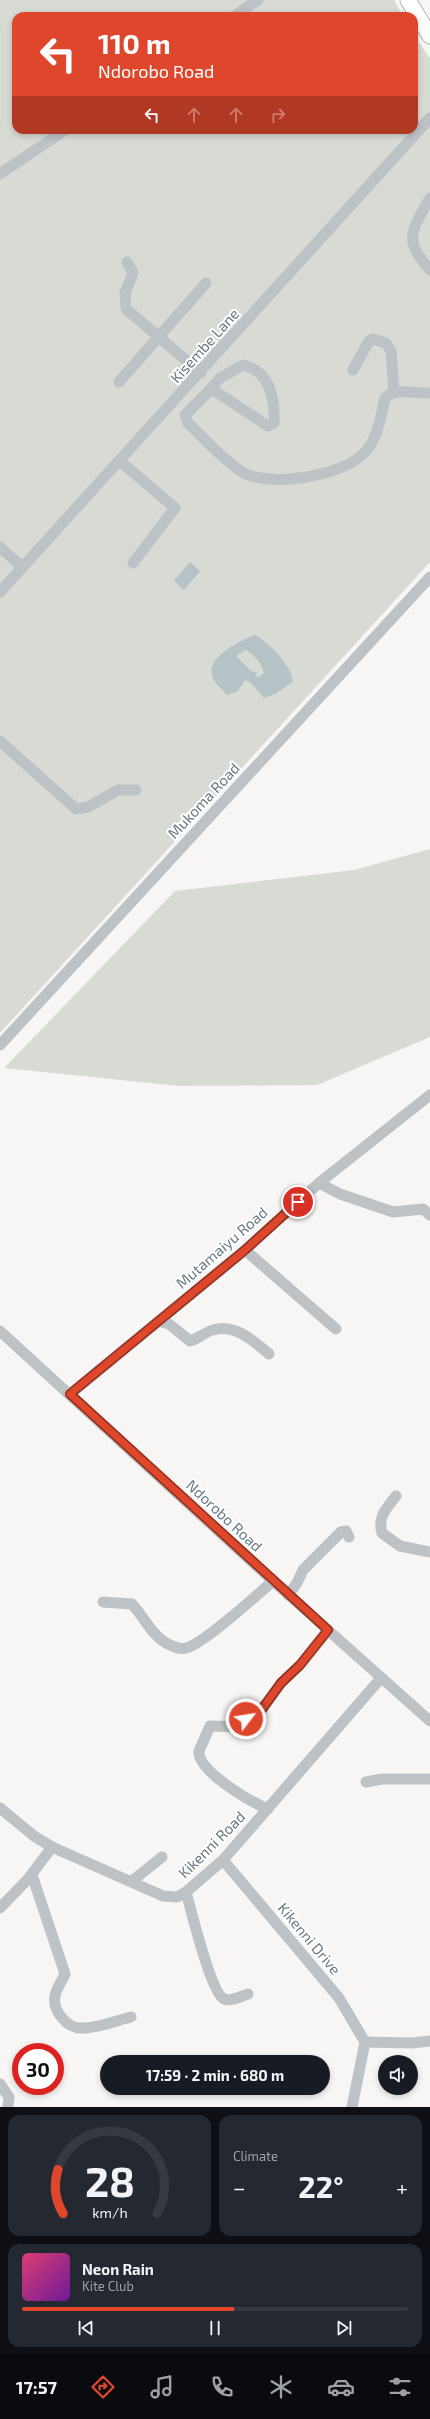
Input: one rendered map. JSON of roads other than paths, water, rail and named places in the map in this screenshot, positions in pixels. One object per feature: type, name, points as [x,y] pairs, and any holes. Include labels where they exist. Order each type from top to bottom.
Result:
[{"type":"highway","points":[[408,0],[415,12]]},
{"type":"highway","points":[[418,16],[430,36]]},
{"type":"street","points":[[240,12],[258,0]]},
{"type":"street","name":"Kisembe Lane","points":[[418,131],[430,118]]},
{"type":"street","points":[[0,174],[59,134]]},
{"type":"street","name":"Kisembe Lane","points":[[0,592],[201,373],[416,134]]},
{"type":"street","points":[[430,198],[414,227],[412,238],[414,249],[430,270]]},
{"type":"street","points":[[128,262],[133,273],[125,293],[126,309],[201,373]]},
{"type":"street","points":[[119,382],[206,284]]},
{"type":"street","points":[[353,370],[369,340],[373,339],[386,343],[391,352],[394,392]]},
{"type":"street","points":[[209,391],[215,391],[225,396],[260,422],[268,426],[274,423],[273,404],[266,377],[252,367],[243,365],[227,372],[189,409],[185,415],[188,423],[243,472],[267,480],[316,476],[348,466],[362,456],[374,439],[386,398],[394,392],[430,393]]},
{"type":"street","points":[[120,461],[175,510],[133,563]]},
{"type":"street","points":[[0,547],[22,567]]},
{"type":"street","name":"Mukoma Road","points":[[0,1045],[430,577]]},
{"type":"street","points":[[0,741],[76,809],[88,807],[118,790],[136,790]]},
{"type":"street","name":"Mutamaiyu Road","points":[[70,1394],[245,1250],[319,1183],[430,1095]]},
{"type":"street","points":[[319,1183],[340,1194],[392,1212],[423,1209],[430,1215]]},
{"type":"street","points":[[245,1250],[336,1329]]},
{"type":"street","points":[[159,1321],[169,1324],[190,1341],[215,1329],[231,1330],[242,1333],[269,1354]]},
{"type":"street","name":"Ndorobo Road","points":[[0,1331],[288,1595],[428,1719]]},
{"type":"street","points":[[396,1496],[383,1513],[380,1520],[382,1533],[400,1546],[430,1552]]},
{"type":"street","points":[[288,1595],[303,1570],[342,1532],[346,1531],[349,1537]]},
{"type":"street","points":[[103,1602],[132,1604],[152,1632],[165,1642],[177,1648],[186,1648],[200,1641],[273,1581]]},
{"type":"street","points":[[268,1809],[237,1794],[202,1762],[199,1751],[210,1726],[245,1727],[247,1717],[260,1712],[281,1683],[300,1665],[328,1630]]},
{"type":"street","name":"Kikenni Road","points":[[0,1808],[34,1836],[52,1847],[171,1898],[177,1897],[186,1892],[223,1860],[381,1678]]},
{"type":"street","points":[[428,1719],[430,1730]]},
{"type":"street","points":[[366,1782],[382,1779],[430,1779]]},
{"type":"street","points":[[0,1908],[32,1874],[52,1847]]},
{"type":"street","points":[[132,1882],[162,1857]]},
{"type":"street","name":"Kikenni Drive","points":[[223,1860],[339,1998],[365,2042]]},
{"type":"street","points":[[32,1874],[65,1974],[55,1996],[55,2007],[59,2013],[75,2028],[83,2028],[130,2017]]},
{"type":"street","points":[[186,1892],[208,1970],[218,1993],[225,1999],[231,2000],[248,1994]]},
{"type":"street","points":[[352,2107],[365,2042],[412,2044],[430,2041]]},
{"type":"street","points":[[0,2084],[9,2097],[8,2107]]}]
